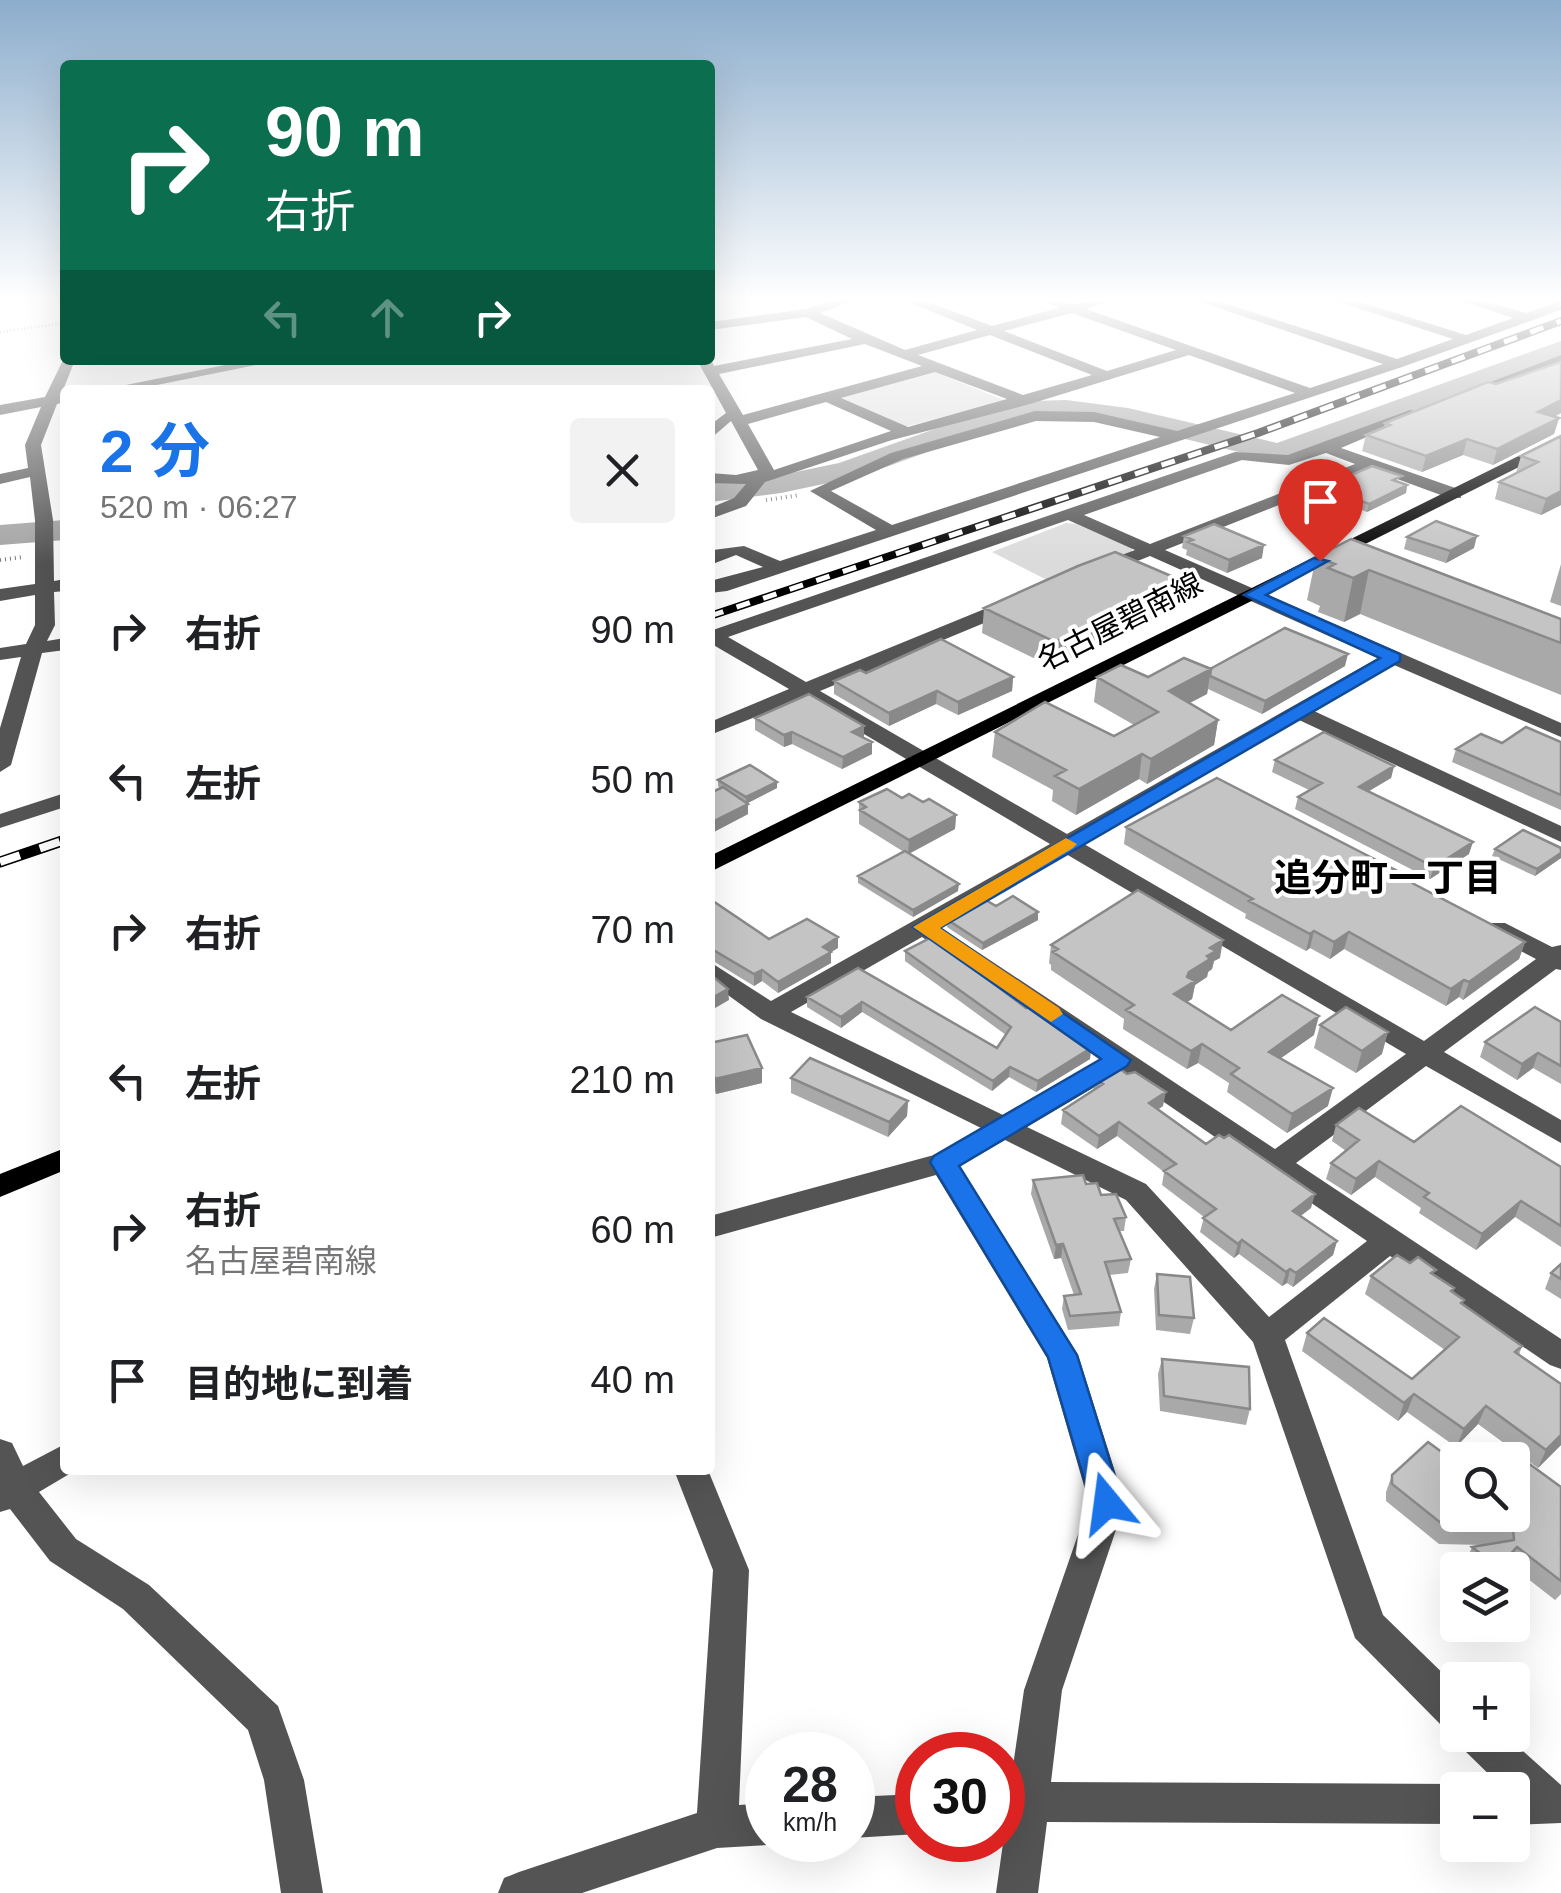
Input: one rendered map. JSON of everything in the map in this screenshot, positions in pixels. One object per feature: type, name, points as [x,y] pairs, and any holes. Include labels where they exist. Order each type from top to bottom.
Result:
[{"type":"main road","name":"名古屋碧南線","points":[[715,863],[1560,441]]},
{"type":"main road","points":[[0,1186],[60,1160]]},
{"type":"street","points":[[715,512],[742,500],[766,470],[720,387]]},
{"type":"street","points":[[715,429],[725,418],[862,387]]},
{"type":"street","points":[[986,387],[1019,401],[1101,403],[1208,425]]},
{"type":"street","points":[[715,478],[792,473],[884,438],[1066,387]]},
{"type":"street","points":[[1293,387],[1307,392]]},
{"type":"street","points":[[715,586],[1322,387]]},
{"type":"street","points":[[715,635],[1241,455],[1289,460],[1485,387]]},
{"type":"street","points":[[827,397],[907,432]]},
{"type":"street","points":[[0,410],[59,399]]},
{"type":"street","points":[[0,766],[6,729],[56,586],[44,550],[44,519],[33,445],[42,416],[59,399]]},
{"type":"street","points":[[818,492],[897,456],[1035,416],[1094,418],[1179,436]]},
{"type":"street","points":[[1326,448],[1455,494]]},
{"type":"street","points":[[1078,579],[1369,464]]},
{"type":"street","points":[[0,479],[35,471]]},
{"type":"street","points":[[818,492],[891,531]]},
{"type":"street","points":[[715,503],[742,500]]},
{"type":"street","points":[[1068,514],[1561,730]]},
{"type":"street","points":[[44,519],[60,517]]},
{"type":"street","points":[[715,556],[722,550],[740,547],[778,568]]},
{"type":"street","points":[[0,595],[56,586]]},
{"type":"street","points":[[715,728],[802,688],[1041,593]]},
{"type":"street","points":[[715,638],[1561,1133]]},
{"type":"street","points":[[0,654],[60,645]]},
{"type":"street","points":[[770,1014],[1394,658]]},
{"type":"street","points":[[1300,712],[1561,835]]},
{"type":"street","points":[[1195,770],[1229,788]]},
{"type":"street","points":[[0,820],[60,802]]},
{"type":"street","points":[[1275,1164],[1559,958],[1469,914]]},
{"type":"street","points":[[924,927],[1561,1356]]},
{"type":"street","points":[[715,974],[770,1014],[1136,1192],[1267,1336],[1368,1626],[1440,1697]]},
{"type":"street","points":[[715,1226],[943,1162],[1119,1060]]},
{"type":"street","points":[[943,1162],[1062,1355],[1107,1503],[1043,1690],[1025,1770]]},
{"type":"street","points":[[1267,1336],[1388,1241]]},
{"type":"street","points":[[0,1452],[7,1493],[63,1550],[136,1597],[264,1719],[284,1780],[302,1893]]},
{"type":"street","points":[[7,1493],[60,1462]]},
{"type":"street","points":[[693,1475],[731,1570],[716,1827]]},
{"type":"street","points":[[1493,1752],[1540,1804]]},
{"type":"street","points":[[1025,1805],[1440,1804]]},
{"type":"street","points":[[519,1893],[716,1827],[745,1825]]},
{"type":"street","points":[[1017,1862],[1017,1893]]},
{"type":"path","points":[[742,500],[818,492]]},
{"type":"shaded area","points":[[878,387],[973,387],[1006,401],[904,427],[839,399]]},
{"type":"shaded area","points":[[1066,523],[1132,548],[1132,552],[1049,581],[992,552]]},
{"type":"building","points":[[1475,387],[1561,387],[1561,400],[1538,412],[1559,418],[1497,449],[1467,439],[1426,456],[1366,435],[1390,425],[1385,423]]},
{"type":"building","points":[[1561,436],[1561,491],[1546,499],[1499,482],[1538,462],[1521,456]]},
{"type":"building","points":[[1372,466],[1402,476],[1393,480],[1407,485],[1369,504],[1324,487]]},
{"type":"building","points":[[1436,521],[1477,536],[1450,551],[1407,537]]},
{"type":"building","points":[[1214,524],[1264,545],[1229,560],[1188,542],[1193,540],[1184,536]]},
{"type":"building","points":[[1351,539],[1561,619],[1561,643],[1369,570],[1353,578],[1328,568],[1335,564],[1316,557]]},
{"type":"building","points":[[1115,552],[1183,581],[1055,642],[984,608],[1078,566]]},
{"type":"building","points":[[1285,628],[1348,654],[1265,701],[1210,676],[1210,669]]},
{"type":"building","points":[[941,639],[1013,677],[958,702],[937,691],[889,713],[834,681],[860,670],[866,673]]},
{"type":"building","points":[[1184,658],[1211,669],[1169,691],[1218,720],[1151,759],[1142,754],[1079,789],[1055,776],[1066,770],[995,732],[1045,702],[1114,736],[1158,712],[1097,677],[1121,665],[1148,677]]},
{"type":"building","points":[[809,694],[864,726],[852,732],[872,742],[843,757],[792,732],[784,735],[755,718]]},
{"type":"building","points":[[1526,727],[1561,742],[1561,795],[1456,749],[1481,734],[1502,743]]},
{"type":"building","points":[[1324,732],[1394,766],[1359,787],[1473,842],[1434,867],[1298,797],[1322,783],[1275,760]]},
{"type":"building","points":[[750,765],[777,782],[746,797],[718,780]]},
{"type":"building","points":[[1217,778],[1525,942],[1469,982],[1464,980],[1451,989],[1349,932],[1334,942],[1314,931],[1310,934],[1126,827]]},
{"type":"building","points":[[723,787],[748,804],[715,820],[715,791]]},
{"type":"building","points":[[887,789],[902,798],[909,794],[923,802],[929,799],[956,815],[909,840],[860,810],[866,807],[859,802]]},
{"type":"building","points":[[1523,830],[1561,848],[1561,853],[1537,869],[1495,849]]},
{"type":"building","points":[[905,851],[959,884],[913,910],[858,876]]},
{"type":"building","points":[[1138,890],[1223,940],[1210,948],[1216,951],[1207,956],[1210,959],[1189,972],[1187,977],[1195,981],[1174,994],[1231,1030],[1282,995],[1319,1016],[1269,1052],[1333,1088],[1292,1114],[1231,1074],[1239,1068],[1202,1044],[1191,1051],[1126,1010],[1134,1005],[1053,952],[1058,949],[1051,945]]},
{"type":"building","points":[[1013,896],[1038,912],[983,943],[948,920],[984,899],[996,906]]},
{"type":"building","points":[[715,902],[769,939],[807,919],[838,937],[823,947],[831,952],[778,982],[762,970],[754,974],[715,951]]},
{"type":"building","points":[[932,937],[1026,1008],[1031,1005],[1091,1048],[1038,1081],[1010,1067],[993,1081],[862,1002],[841,1017],[807,997],[858,968],[997,1048],[1011,1027],[905,951]]},
{"type":"building","points":[[715,978],[728,989],[715,996]]},
{"type":"building","points":[[1346,1007],[1388,1032],[1362,1051],[1320,1025]]},
{"type":"building","points":[[1535,1007],[1561,1022],[1561,1066],[1538,1053],[1522,1064],[1485,1042]]},
{"type":"building","points":[[747,1035],[762,1068],[715,1079],[715,1042]]},
{"type":"building","points":[[810,1058],[908,1101],[889,1122],[791,1078]]},
{"type":"building","points":[[1116,1066],[1127,1074],[1135,1072],[1166,1092],[1149,1103],[1206,1144],[1219,1135],[1229,1135],[1315,1194],[1293,1211],[1337,1241],[1296,1273],[1290,1269],[1286,1272],[1203,1218],[1216,1209],[1164,1171],[1176,1164],[1119,1122],[1099,1136],[1063,1110],[1103,1084],[1095,1079]]},
{"type":"building","points":[[1461,1106],[1561,1167],[1561,1226],[1521,1201],[1482,1234],[1424,1197],[1429,1193],[1379,1161],[1356,1179],[1331,1163],[1359,1140],[1336,1125],[1359,1108],[1414,1142]]},
{"type":"building","points":[[1083,1175],[1086,1184],[1097,1183],[1101,1195],[1116,1194],[1126,1217],[1114,1219],[1131,1259],[1105,1262],[1121,1312],[1070,1316],[1064,1296],[1081,1294],[1063,1244],[1056,1245],[1033,1180]]},
{"type":"building","points":[[1397,1255],[1410,1263],[1418,1257],[1436,1270],[1431,1273],[1454,1288],[1451,1291],[1464,1300],[1461,1303],[1522,1346],[1515,1352],[1561,1384],[1561,1435],[1546,1450],[1486,1406],[1464,1429],[1414,1394],[1404,1403],[1307,1333],[1324,1318],[1412,1379],[1459,1337],[1371,1276]]},
{"type":"building","points":[[1561,1264],[1561,1279],[1551,1273]]},
{"type":"building","points":[[1157,1274],[1190,1277],[1194,1318],[1159,1315]]},
{"type":"building","points":[[1162,1359],[1249,1367],[1250,1409],[1164,1396]]},
{"type":"building","points":[[1428,1442],[1440,1451],[1440,1522],[1392,1484],[1392,1475]]},
{"type":"building","points":[[1530,1464],[1561,1487],[1561,1581],[1530,1557],[1530,1552],[1517,1547],[1512,1552],[1478,1552],[1472,1547],[1514,1540],[1513,1532],[1530,1532]]},
{"type":"waterway","points":[[715,492],[781,484],[850,469],[981,422],[1033,410],[1066,409],[1128,416],[1279,453],[1457,387]]},
{"type":"waterway","points":[[0,535],[60,530]]},
{"type":"railway","points":[[715,614],[1258,433],[1382,387]]},
{"type":"railway","points":[[0,862],[60,842]]},
{"type":"slow traffic","points":[[1051,1014],[924,927],[1066,844]]},
{"type":"district","name":"追分町一丁目","points":[[1388,878]]},
{"type":"route","points":[[1107,1503],[1062,1355],[943,1162],[1119,1060],[924,927],[1394,658],[1253,595],[1320,561]]}]
